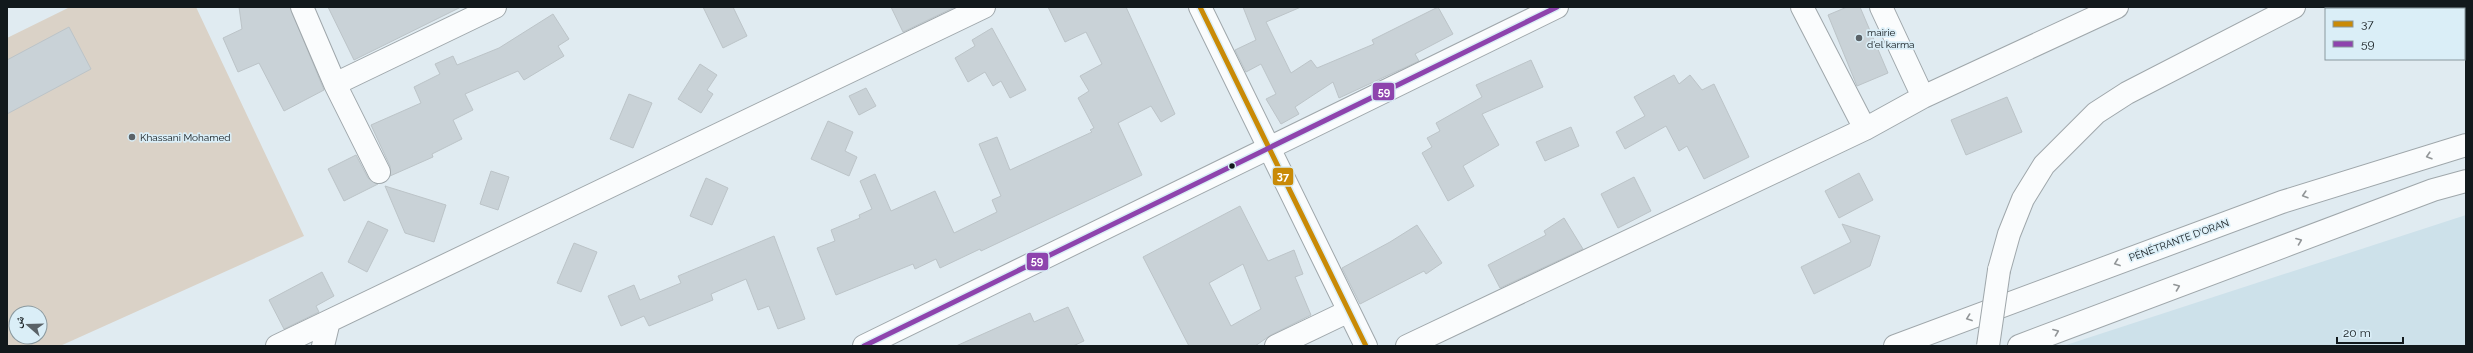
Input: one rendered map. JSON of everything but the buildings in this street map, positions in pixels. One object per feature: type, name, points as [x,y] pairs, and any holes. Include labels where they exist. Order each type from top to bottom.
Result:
[{"type":"main road","points":[[302,7],[335,84],[378,172]]},
{"type":"main road","points":[[335,84],[495,7]]},
{"type":"main road","points":[[277,346],[984,7]]},
{"type":"main road","points":[[1200,7],[1347,312],[1366,346]]},
{"type":"main road","points":[[865,346],[1557,7]]},
{"type":"main road","points":[[1802,7],[1865,129]]},
{"type":"main road","points":[[1881,7],[1923,97]]},
{"type":"main road","points":[[1407,346],[1865,129],[1923,97],[2117,7]]},
{"type":"main road","points":[[1988,346],[2000,270],[2009,234],[2023,199],[2044,166],[2069,138],[2096,113],[2127,93],[2294,7]]},
{"type":"main road","name":"PÉNÉTRANTE D'ORAN","points":[[1895,346],[2282,202],[2466,144]]},
{"type":"main road","points":[[2019,346],[2433,190],[2466,181]]},
{"type":"main road","points":[[1276,346],[1347,312]]},
{"type":"main road","points":[[323,346],[329,321]]},
{"type":"shaded area","name":"Khassani Mohamed","points":[[70,7],[196,7],[304,236],[60,346],[7,346],[7,38]]},
{"type":"shaded area","points":[[2466,215],[2466,346],[2063,346]]},
{"type":"transit line","name":"37","points":[[1200,7],[1366,346]]},
{"type":"transit line","name":"59","points":[[864,346],[1557,7]]},
{"type":"place","name":"mairie d'el karma","points":[[1859,38]]},
{"type":"place","name":"Khassani Mohamed","points":[[132,137]]}]
